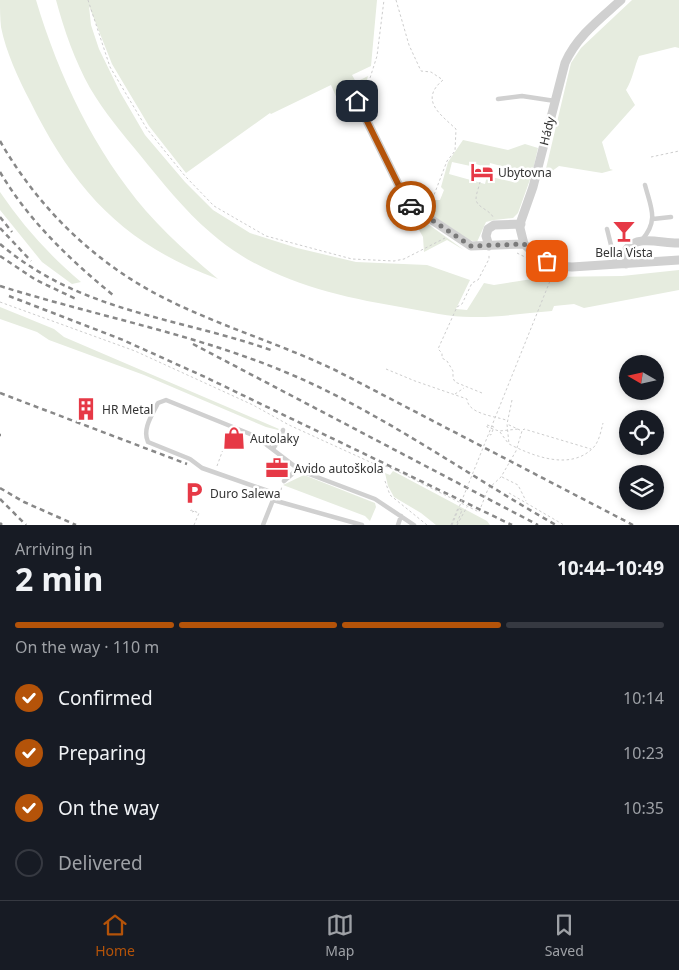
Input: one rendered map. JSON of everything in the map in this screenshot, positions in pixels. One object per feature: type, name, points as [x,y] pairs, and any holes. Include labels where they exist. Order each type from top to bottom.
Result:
[{"type":"street","name":"Hády","points":[[524,244],[521,235],[521,224],[533,187],[564,63],[574,46],[588,29],[621,0]]},
{"type":"street","points":[[359,104],[408,202],[471,246],[524,244],[538,257],[556,266],[572,267],[679,260]]},
{"type":"street","points":[[489,246],[486,241],[488,229],[494,225],[521,224]]},
{"type":"street","points":[[621,264],[628,246],[634,242],[679,243]]},
{"type":"lane","points":[[498,99],[522,96],[555,101]]},
{"type":"lane","points":[[641,241],[649,231],[653,219],[645,185]]},
{"type":"lane","points":[[653,219],[671,217]]},
{"type":"lane","points":[[607,229],[621,264]]},
{"type":"lane","points":[[263,525],[273,500],[271,492],[202,468],[190,459],[148,442],[145,436],[148,424],[158,403],[166,400],[255,436],[298,469],[375,499],[414,525]]},
{"type":"lane","points":[[273,449],[283,430]]},
{"type":"lane","points":[[284,481],[298,469]]},
{"type":"lane","points":[[273,500],[362,525]]},
{"type":"lane","points":[[398,525],[401,516]]},
{"type":"path","points":[[88,0],[110,67],[143,121],[184,176],[214,206],[266,236],[352,260],[394,261],[404,259],[452,234]]},
{"type":"path","points":[[359,104],[377,56],[384,0]]},
{"type":"path","points":[[396,0],[409,45],[421,71],[431,72],[444,80],[434,87],[432,97],[436,111],[456,129],[455,150],[447,162],[426,216]]},
{"type":"path","points":[[651,157],[679,150]]},
{"type":"path","points":[[480,182],[476,200],[477,204],[491,212],[494,220]]},
{"type":"path","points":[[511,250],[532,261]]},
{"type":"path","points":[[482,393],[453,381],[453,371],[442,358],[442,353],[438,349],[456,308],[462,304],[472,283],[478,280],[489,258]]},
{"type":"path","points":[[452,525],[552,276]]},
{"type":"path","points":[[0,302],[135,350],[381,468],[387,467],[480,512],[488,490],[501,477],[517,448],[522,431]]},
{"type":"path","points":[[386,369],[467,398],[467,403],[474,411],[507,420]]},
{"type":"path","points":[[455,395],[466,388]]},
{"type":"path","points":[[509,444],[506,430],[512,400]]},
{"type":"path","points":[[499,431],[509,444],[517,448],[536,455],[564,461],[579,456],[593,448],[600,435],[603,423]]},
{"type":"path","points":[[507,424],[522,431],[524,429],[587,448],[593,448]]},
{"type":"path","points":[[489,434],[491,435],[494,427],[488,425],[487,427],[494,430],[499,431],[519,429]]},
{"type":"path","points":[[218,464],[231,427]]},
{"type":"path","points":[[501,477],[518,485],[527,503]]},
{"type":"path","points":[[385,481],[390,495],[427,525]]},
{"type":"path","points":[[510,493],[564,525]]},
{"type":"path","points":[[456,525],[467,506]]},
{"type":"path","points":[[452,525],[458,508],[462,510],[456,525]]},
{"type":"path","points":[[194,511],[199,513],[194,525]]},
{"type":"shaded area","points":[[0,0],[36,0],[67,85],[94,138],[110,163],[127,188],[154,220],[181,247],[218,279],[184,265],[128,231],[84,187],[47,133],[17,74],[1,27]]},
{"type":"shaded area","points":[[56,0],[377,0],[371,66],[352,75],[356,82],[368,76],[362,98],[344,106],[341,99],[338,101],[331,85],[270,113],[186,173],[149,126],[112,64],[89,6],[91,25],[99,49],[120,92],[145,135],[185,182],[213,210],[250,233],[297,248],[356,262],[427,265],[470,280],[456,309],[467,310],[484,283],[494,285],[545,277],[622,276],[679,270],[679,290],[584,308],[574,304],[554,306],[552,311],[459,317],[380,304],[328,292],[303,284],[254,263],[211,233],[192,215],[101,106],[79,67]]},
{"type":"shaded area","points":[[632,0],[679,0],[679,48],[675,47],[639,56],[626,90],[635,105],[602,142],[610,169],[613,170],[602,173],[559,166],[544,177],[571,63],[581,48]]},
{"type":"shaded area","points":[[463,140],[508,150],[525,144],[538,148],[532,174],[518,213],[513,218],[486,222],[477,242],[469,240],[428,212],[432,200],[440,200],[444,190],[441,187],[448,162]],"holes":[[[452,162],[475,167],[476,164],[489,168],[490,163],[516,170],[513,182],[487,176],[485,184],[449,174]]]},
{"type":"shaded area","points":[[0,192],[38,240],[58,262],[81,282],[72,284],[42,262],[0,210]]},
{"type":"shaded area","points":[[410,211],[464,250],[447,240],[424,252],[423,237]]},
{"type":"shaded area","points":[[0,307],[54,329],[64,337],[279,429],[266,427],[144,375],[49,340],[37,332],[0,319]]},
{"type":"shaded area","points":[[393,471],[487,521],[490,525],[436,525],[421,513],[394,497],[388,486],[385,473],[390,475]]},
{"type":"shaded area","points":[[304,475],[375,503],[376,507],[370,521],[365,516],[283,485]]},
{"type":"railway","points":[[0,141],[33,191],[74,235],[120,272],[145,288],[192,311],[337,371],[633,525]]},
{"type":"railway","points":[[0,172],[11,190],[37,223],[66,253],[113,295]]},
{"type":"railway","points":[[0,217],[12,232]]},
{"type":"railway","points":[[0,228],[31,261]]},
{"type":"railway","points":[[0,244],[31,267],[63,285],[96,299],[271,350]]},
{"type":"railway","points":[[0,256],[36,280],[76,299]]},
{"type":"railway","points":[[0,286],[224,349],[297,377],[396,428],[556,525]]},
{"type":"railway","points":[[9,296],[123,340],[205,377],[512,525]]},
{"type":"railway","points":[[193,344],[538,525]]},
{"type":"railway","points":[[0,393],[187,464]]},
{"type":"railway","points":[[0,488],[24,502],[76,525]]},
{"type":"railway","points":[[0,499],[26,525]]},
{"type":"way so far","points":[[411,206],[466,244],[476,247],[524,244],[538,257],[547,261]]},
{"type":"place","name":"Ubytovna","points":[[482,172]]},
{"type":"place","name":"Bella Vista","points":[[624,231]]},
{"type":"place","name":"HR Metal","points":[[86,409]]},
{"type":"place","name":"Autolaky","points":[[234,438]]},
{"type":"place","name":"Avido autoškola","points":[[277,468]]},
{"type":"place","name":"Duro Salewa","points":[[194,493]]},
{"type":"route","points":[[357,101],[405,198],[411,206]]}]
